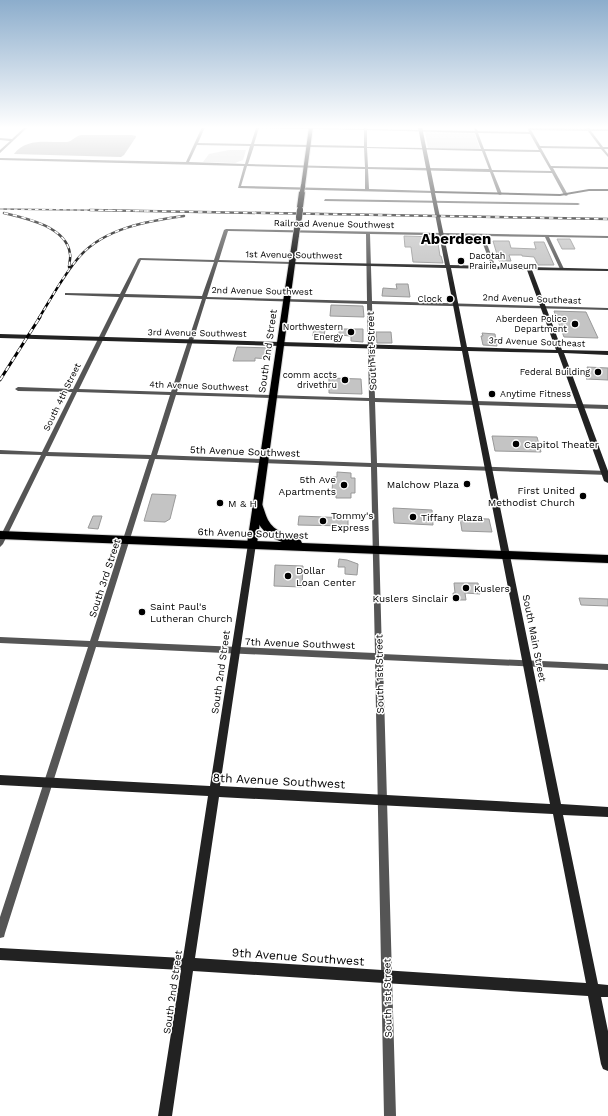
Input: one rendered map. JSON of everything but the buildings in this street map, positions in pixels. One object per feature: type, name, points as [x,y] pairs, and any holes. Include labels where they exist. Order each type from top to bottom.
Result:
[{"type":"highway","points":[[257,505],[262,523],[269,531],[288,540],[314,547]]},
{"type":"highway","name":"6th Avenue Southwest","points":[[1,538],[252,544],[608,558]]},
{"type":"main road","name":"South 2nd Street","points":[[252,544],[304,179]]},
{"type":"street","points":[[242,179],[239,187],[566,195],[589,190],[608,190]]},
{"type":"street","points":[[367,179],[367,190]]},
{"type":"street","name":"South Main Street","points":[[430,179],[608,1064]]},
{"type":"street","points":[[494,179],[500,194]]},
{"type":"street","points":[[557,179],[566,195]]},
{"type":"street","points":[[325,200],[578,204]]},
{"type":"street","name":"Railroad Avenue Southwest","points":[[226,230],[608,237]]},
{"type":"street","name":"South 3rd Street","points":[[0,933],[226,230]]},
{"type":"street","name":"South 1st Street","points":[[368,233],[375,465],[390,1116]]},
{"type":"street","points":[[482,235],[494,268]]},
{"type":"street","points":[[547,236],[562,269]]},
{"type":"street","name":"1st Avenue Southwest","points":[[140,259],[607,271]]},
{"type":"street","name":"South 4th Street","points":[[1,538],[140,259]]},
{"type":"street","points":[[529,268],[580,406],[607,473],[608,480]]},
{"type":"street","name":"2nd Avenue Southwest","points":[[67,294],[456,304]]},
{"type":"street","name":"2nd Avenue Southeast","points":[[456,304],[608,309]]},
{"type":"street","name":"3rd Avenue Southwest","points":[[0,336],[465,349]]},
{"type":"street","name":"3rd Avenue Southeast","points":[[465,349],[608,353]]},
{"type":"street","name":"4th Avenue Southwest","points":[[18,389],[608,407]]},
{"type":"street","name":"5th Avenue Southwest","points":[[0,452],[607,473]]},
{"type":"street","name":"South 2nd Street","points":[[165,1116],[252,544]]},
{"type":"street","name":"7th Avenue Southwest","points":[[0,640],[608,667]]},
{"type":"street","name":"8th Avenue Southwest","points":[[0,780],[214,790],[608,812]]},
{"type":"street","name":"9th Avenue Southwest","points":[[0,954],[386,976],[608,991]]},
{"type":"railway","points":[[0,209],[139,211]]},
{"type":"railway","points":[[90,210],[139,211]]},
{"type":"railway","points":[[139,211],[150,211]]},
{"type":"railway","points":[[139,211],[608,219]]},
{"type":"railway","points":[[4,213],[34,221],[54,230],[62,237],[67,245],[70,254],[69,267]]},
{"type":"railway","points":[[39,318],[69,270],[90,246],[114,232],[128,227],[156,220],[184,216]]},
{"type":"railway","points":[[0,380],[40,317]]},
{"type":"place","name":"Dacotah Prairie Museum","points":[[461,261]]},
{"type":"place","name":"Clock","points":[[450,299]]},
{"type":"place","name":"Aberdeen Police Department","points":[[575,324]]},
{"type":"place","name":"Northwestern Energy","points":[[351,332]]},
{"type":"place","name":"Federal Building","points":[[598,372]]},
{"type":"place","name":"comm accts drivethru","points":[[345,380]]},
{"type":"place","name":"Anytime Fitness","points":[[492,394]]},
{"type":"place","name":"Capitol Theater","points":[[516,444]]},
{"type":"place","name":"Malchow Plaza","points":[[467,484]]},
{"type":"place","name":"5th Ave Apartments","points":[[344,485]]},
{"type":"place","name":"First United Methodist Church","points":[[583,496]]},
{"type":"place","name":"M & H","points":[[220,503]]},
{"type":"place","name":"Tiffany Plaza","points":[[413,517]]},
{"type":"place","name":"Tommy's Express","points":[[323,521]]},
{"type":"place","name":"Dollar Loan Center","points":[[288,576]]},
{"type":"place","name":"Kuslers","points":[[466,588]]},
{"type":"place","name":"Kuslers Sinclair","points":[[456,598]]},
{"type":"place","name":"Saint Paul's Lutheran Church","points":[[142,612]]},
{"type":"district","name":"Aberdeen","points":[[456,239]]}]
